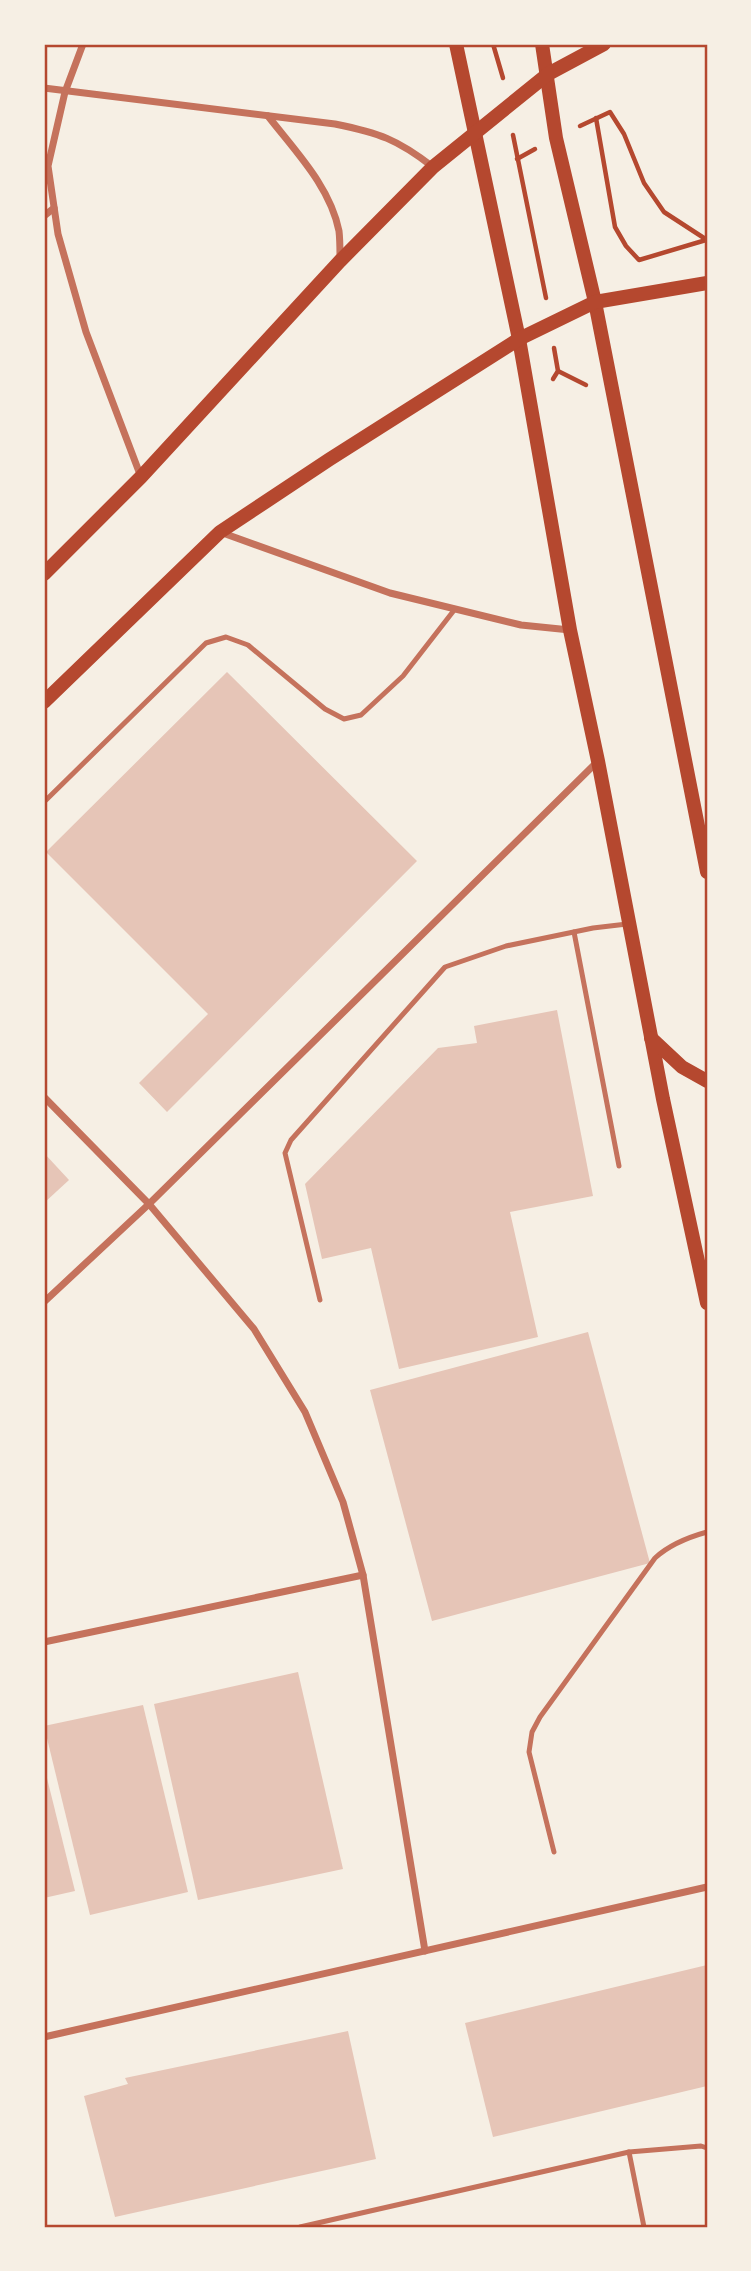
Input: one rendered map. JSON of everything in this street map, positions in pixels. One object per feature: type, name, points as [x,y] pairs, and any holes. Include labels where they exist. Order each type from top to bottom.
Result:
[{"type":"main road","points":[[456,44],[519,339],[570,630],[707,1303]]},
{"type":"main road","points":[[542,44],[556,138],[595,302],[707,872]]},
{"type":"main road","points":[[44,574],[141,477],[340,261],[432,167],[548,75],[604,44]]},
{"type":"main road","points":[[44,702],[219,532],[519,339],[595,302],[707,283]]},
{"type":"main road","points":[[652,1038],[682,1067],[707,1081]]},
{"type":"street","points":[[83,44],[65,92],[48,166],[58,234],[86,332],[141,477]]},
{"type":"street","points":[[44,88],[335,124],[375,133],[407,147],[432,167]]},
{"type":"street","points":[[268,116],[320,184],[332,209],[339,233],[340,261]]},
{"type":"street","points":[[44,216],[54,208]]},
{"type":"street","points":[[219,532],[390,593],[521,625],[570,630]]},
{"type":"street","points":[[44,1302],[149,1204],[598,761]]},
{"type":"street","points":[[44,1097],[149,1204],[254,1329],[305,1412],[343,1502],[363,1575],[425,1951]]},
{"type":"street","points":[[44,1642],[363,1575]]},
{"type":"street","points":[[44,2037],[707,1887]]},
{"type":"lane","points":[[44,802],[206,643],[226,637],[248,645],[325,709],[344,719],[361,715],[403,676],[455,609]]},
{"type":"lane","points":[[320,1300],[285,1153],[291,1140],[445,967],[506,946],[630,924]]},
{"type":"lane","points":[[574,932],[619,1166]]},
{"type":"lane","points":[[554,1852],[529,1752],[532,1732],[540,1717],[655,1558],[667,1549],[707,1532]]},
{"type":"lane","points":[[300,2227],[629,2152],[701,2146],[707,2148]]},
{"type":"lane","points":[[629,2152],[644,2227]]},
{"type":"path","points":[[493,44],[503,76]]},
{"type":"path","points":[[548,309],[517,159],[596,118],[610,112],[624,134],[644,183],[664,212],[707,240],[639,260],[626,246],[615,227],[596,118]]},
{"type":"building","points":[[227,672],[417,861],[167,1112],[139,1083],[208,1014],[46,852]]},
{"type":"building","points":[[557,1010],[593,1196],[510,1212],[538,1337],[399,1369],[371,1248],[322,1259],[305,1184],[438,1048],[477,1043],[474,1026]]},
{"type":"building","points":[[44,1153],[69,1180],[44,1203]]},
{"type":"building","points":[[588,1332],[650,1563],[432,1621],[370,1390]]},
{"type":"building","points":[[298,1672],[343,1869],[198,1900],[154,1704]]},
{"type":"building","points":[[143,1705],[188,1892],[90,1915],[44,1726]]},
{"type":"building","points":[[44,1766],[75,1891],[44,1898]]},
{"type":"building","points":[[707,1965],[707,2086],[493,2137],[465,2023]]},
{"type":"building","points":[[348,2031],[376,2159],[115,2217],[84,2096],[128,2084],[125,2078]]}]
